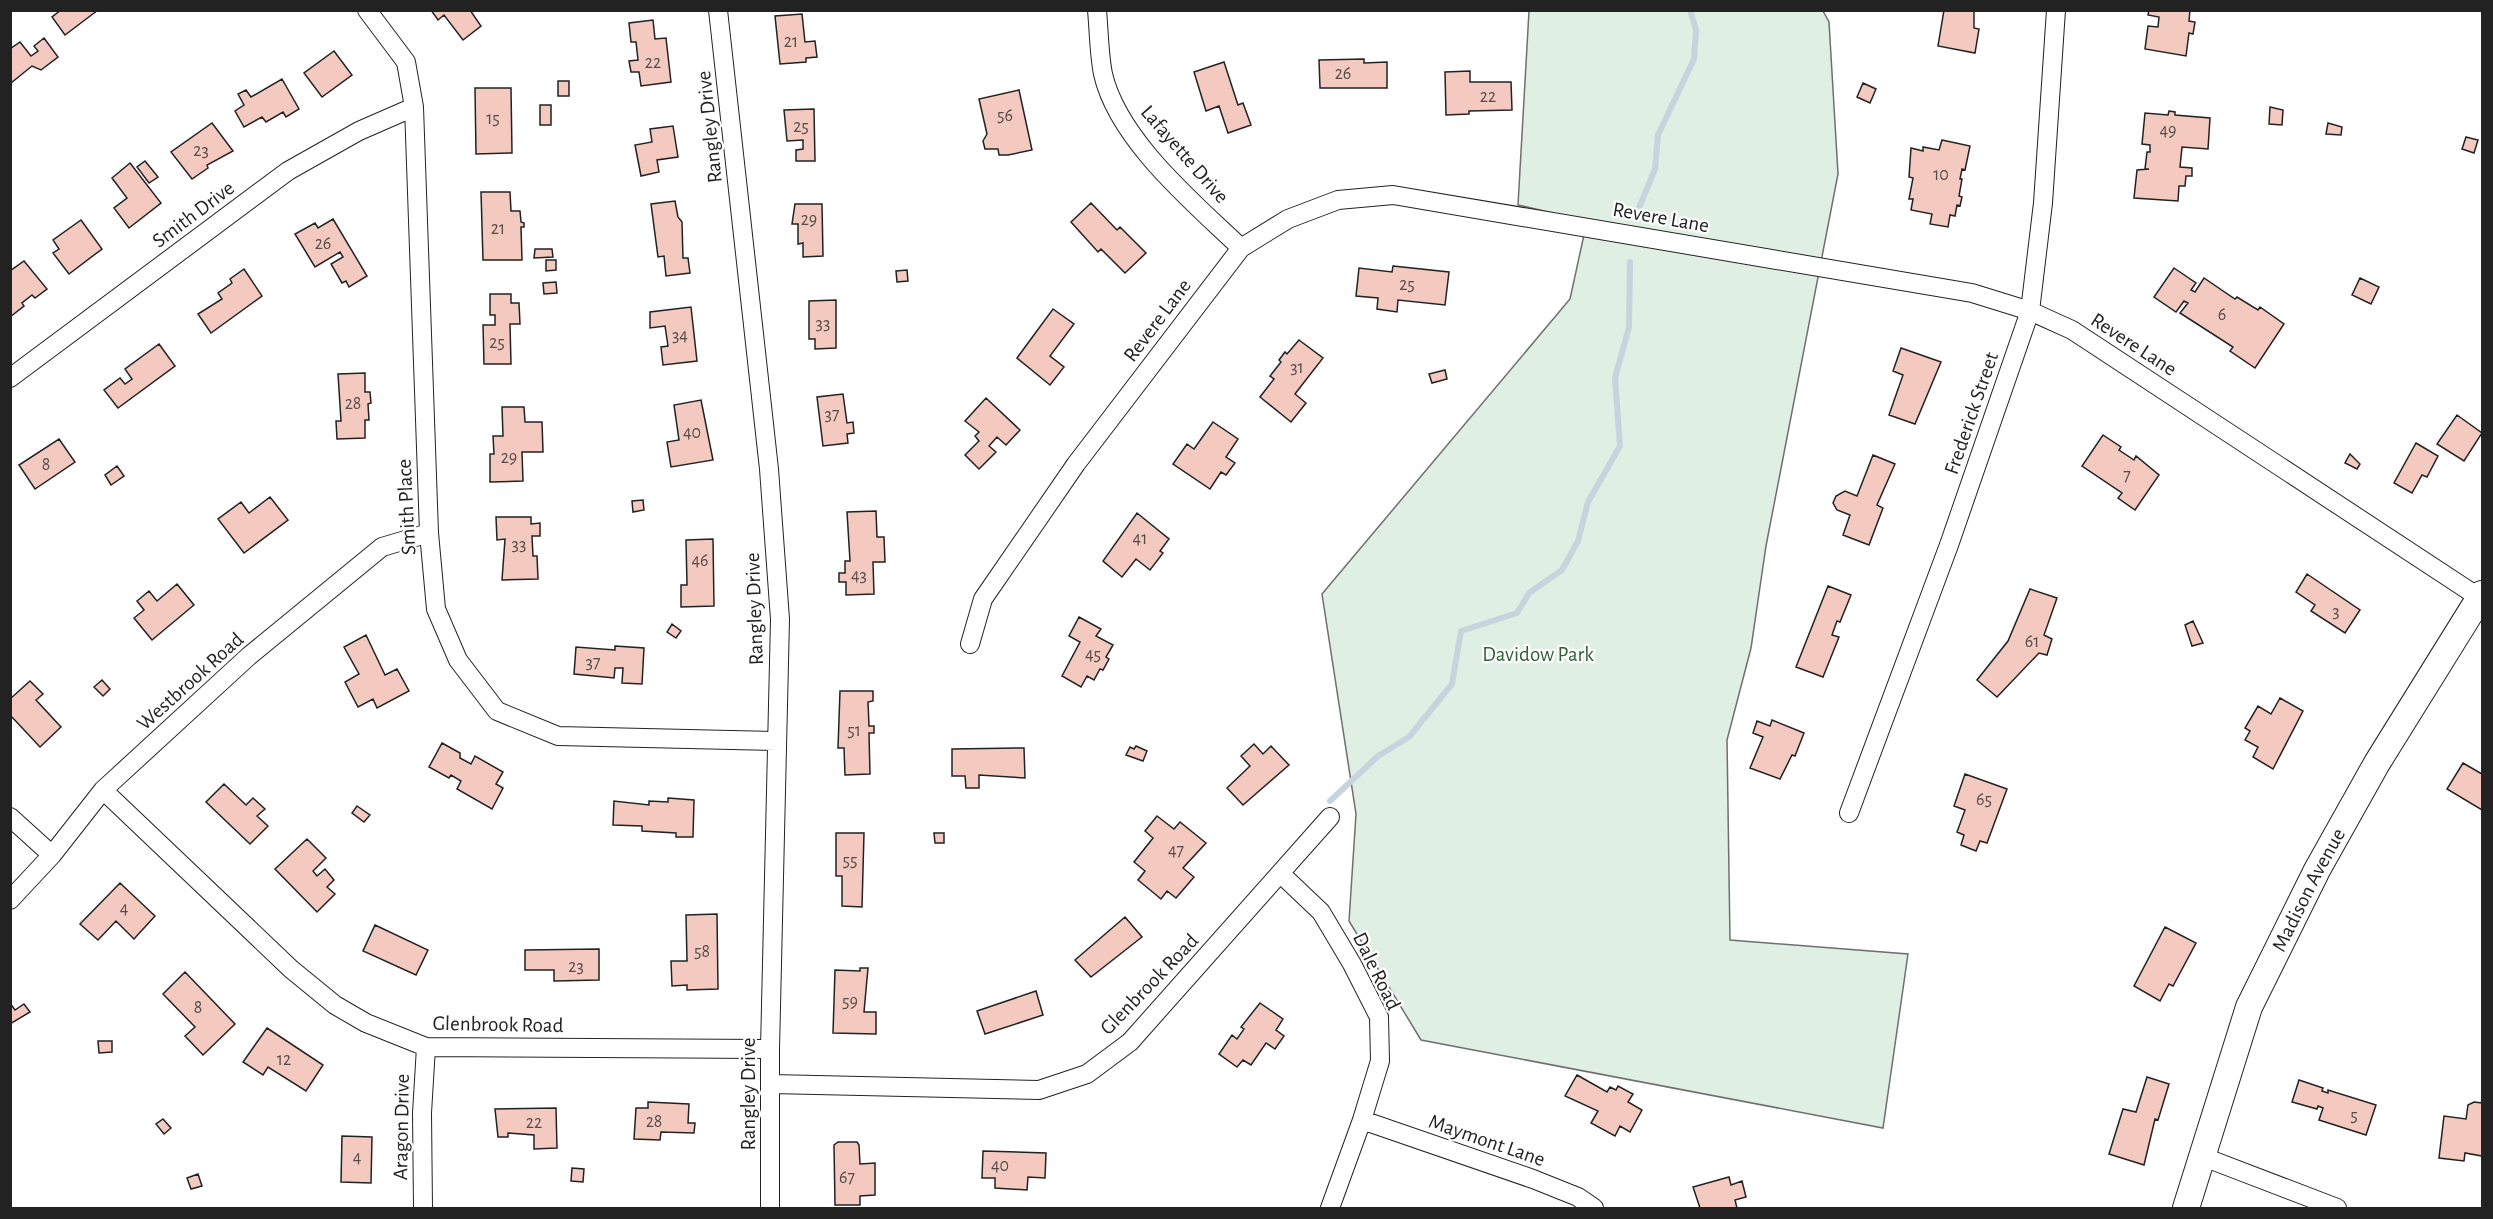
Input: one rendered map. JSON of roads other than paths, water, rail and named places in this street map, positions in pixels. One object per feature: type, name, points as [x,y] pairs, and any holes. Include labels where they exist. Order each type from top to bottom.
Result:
[{"type":"street","name":"Smith Place","points":[[368,10],[406,62],[414,106],[429,533],[436,609],[458,660],[497,711],[558,736],[777,741]]},
{"type":"street","name":"Rangley Drive","points":[[718,10],[769,469],[780,619],[770,1049],[771,1209]]},
{"type":"street","name":"Lafayette Drive","points":[[1096,10],[1104,75],[1127,129],[1183,192],[1241,248]]},
{"type":"street","name":"Frederick Street","points":[[1849,813],[1949,545],[2030,312],[2043,203],[2056,10]]},
{"type":"street","name":"Smith Drive","points":[[10,378],[288,171],[359,131],[414,106]]},
{"type":"street","name":"Revere Lane","points":[[970,644],[983,599],[1076,464],[1241,248],[1288,219],[1338,200],[1393,195],[1972,293],[2030,312],[2072,330],[2481,596]]},
{"type":"street","name":"Westbrook Road","points":[[10,900],[52,855],[103,790],[249,656],[382,547],[429,533]]},
{"type":"street","name":"Madison Avenue","points":[[2186,1209],[2249,1007],[2307,891],[2377,762],[2481,596]]},
{"type":"street","name":"Glenbrook Road","points":[[103,790],[291,969],[335,1005],[366,1023],[426,1047],[770,1049]]},
{"type":"street","points":[[10,817],[52,855]]},
{"type":"street","name":"Glenbrook Road","points":[[771,1084],[1039,1090],[1087,1074],[1130,1042],[1330,817]]},
{"type":"street","name":"Dale Road","points":[[1281,874],[1321,912],[1352,964],[1378,1017],[1380,1061],[1362,1120],[1330,1209]]},
{"type":"street","name":"Aragon Drive","points":[[423,1209],[426,1047]]},
{"type":"street","name":"Maymont Lane","points":[[1362,1120],[1533,1179],[1578,1197],[1594,1209]]},
{"type":"street","points":[[2201,1156],[2337,1209]]},
{"type":"waterway","points":[[1639,208],[1655,169],[1658,135],[1694,59],[1696,30],[1690,10]]},
{"type":"waterway","points":[[1330,801],[1378,756],[1409,737],[1452,684],[1461,631],[1517,613],[1529,593],[1562,570],[1578,541],[1588,502],[1620,446],[1615,378],[1629,327],[1630,262]]},
{"type":"park label","name":"Davidow Park","points":[[1538,654]]}]
